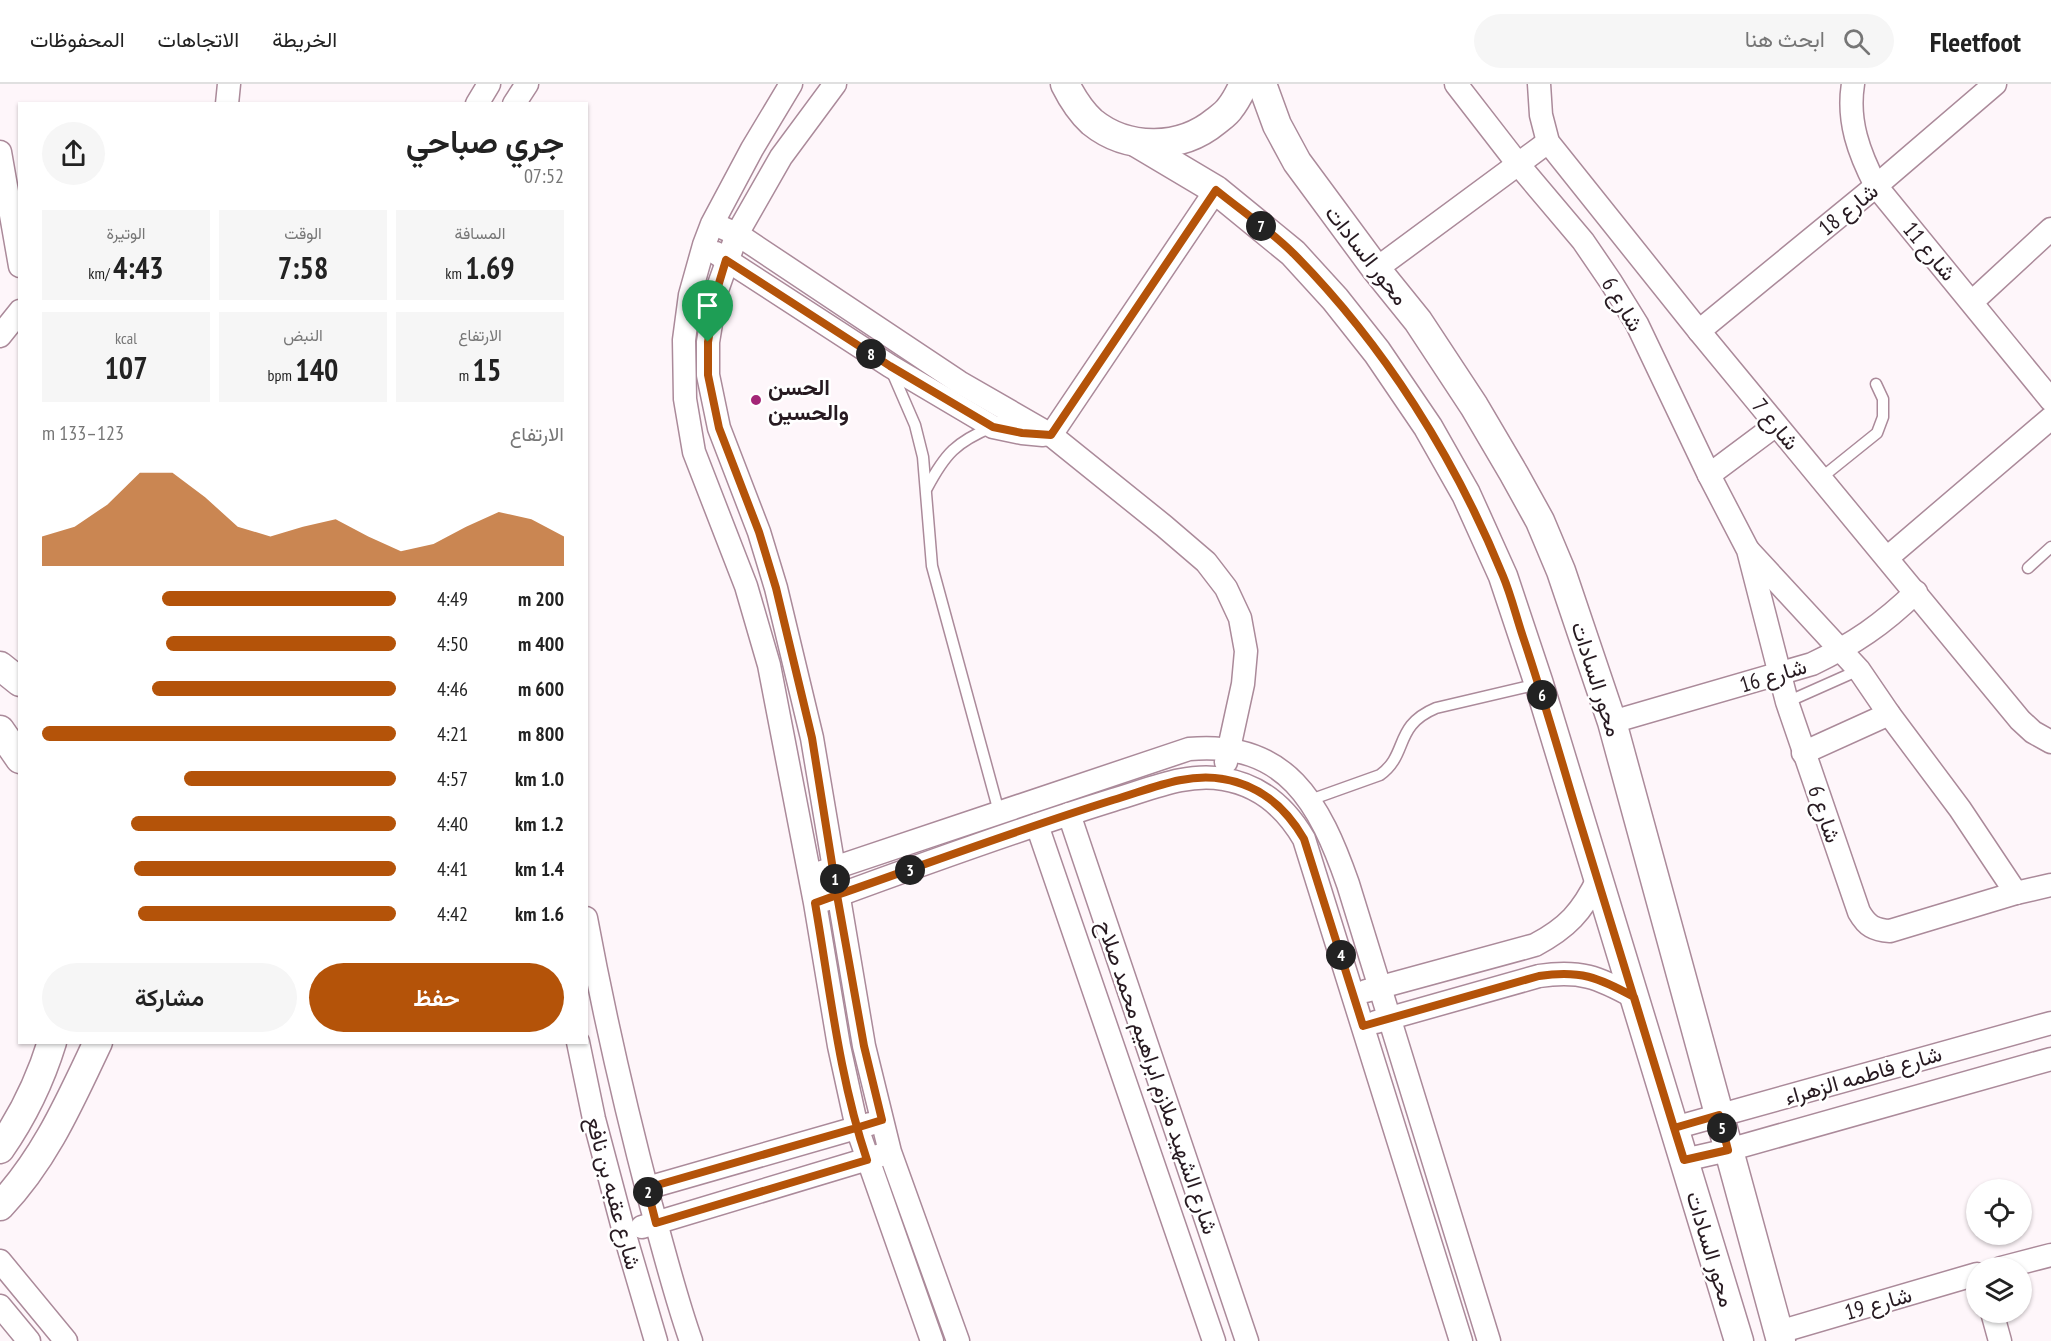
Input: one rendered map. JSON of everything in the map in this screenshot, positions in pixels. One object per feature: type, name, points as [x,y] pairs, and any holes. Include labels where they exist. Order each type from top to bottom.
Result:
[{"type":"street","points":[[227,102],[229,84]]},
{"type":"street","points":[[478,102],[489,84]]},
{"type":"street","points":[[515,102],[527,84]]},
{"type":"street","points":[[791,84],[752,149],[712,224],[704,245],[690,295],[684,340],[688,423],[694,452],[746,586],[769,665],[856,1128],[932,1341]]},
{"type":"street","points":[[835,84],[781,157],[737,234],[716,293],[711,321],[708,375],[719,428],[759,532],[776,588],[812,738],[864,1046],[890,1152],[958,1341]]},
{"type":"street","points":[[1044,84],[1070,93],[1092,121],[1113,135],[1137,143],[1172,143],[1204,131],[1230,109],[1244,84]]},
{"type":"street","name":"محور السادات","points":[[1262,84],[1277,125],[1297,162],[1376,269],[1418,321],[1474,406],[1540,521],[1561,571],[1612,722],[1780,1336]]},
{"type":"street","name":"شارع 6","points":[[1456,84],[1583,242],[1638,324],[1709,475],[1748,550],[1779,673],[1803,753],[1859,912],[1866,924],[1877,930],[1890,931],[2016,893],[2051,885]]},
{"type":"street","name":"شارع 7","points":[[1539,84],[1541,115],[1548,142],[1699,331],[2020,720],[2033,732],[2051,742]]},
{"type":"street","name":"شارع 11","points":[[1853,84],[1851,97],[1853,128],[1861,158],[1876,186],[2051,399]]},
{"type":"street","name":"شارع 18","points":[[1699,331],[1876,186],[1995,84]]},
{"type":"street","points":[[1376,269],[1548,142]]},
{"type":"street","name":"محور السادات","points":[[1137,143],[1216,190],[1293,253],[1335,299],[1377,352],[1428,428],[1466,494],[1503,576],[1539,684],[1739,1341]]},
{"type":"street","points":[[0,152],[18,255]]},
{"type":"street","points":[[1051,435],[1216,190]]},
{"type":"street","points":[[712,224],[737,234],[959,382],[1051,435],[1206,562],[1226,588],[1240,618],[1246,651],[1243,684],[1222,778]]},
{"type":"street","points":[[1972,302],[2051,229]]},
{"type":"street","points":[[704,245],[890,366],[993,427],[1022,433],[1051,435]]},
{"type":"street","points":[[0,336],[18,314]]},
{"type":"street","points":[[1887,558],[2051,418]]},
{"type":"street","points":[[1709,475],[1776,425]]},
{"type":"street","name":"شارع 6","points":[[1748,550],[1859,670],[1960,809],[2016,893]]},
{"type":"street","name":"شارع 16","points":[[1612,722],[1812,664],[1842,650],[1869,633],[1894,614],[1916,592]]},
{"type":"street","points":[[0,666],[18,680]]},
{"type":"street","points":[[1803,753],[1889,714]]},
{"type":"street","points":[[0,730],[18,756]]},
{"type":"street","points":[[810,876],[1170,754],[1199,748],[1229,749],[1260,758],[1288,776],[1311,800],[1334,843],[1381,987],[1489,1341]]},
{"type":"street","points":[[815,903],[1069,814],[1178,781],[1201,777],[1222,778],[1263,793],[1280,806],[1304,839],[1363,1026],[1454,1339]]},
{"type":"street","name":"شارع الشهيد ملازم ابراهيم محمد صلاح","points":[[1069,814],[1247,1341]]},
{"type":"street","name":"شارع الشهيد ملازم ابراهيم محمد صلاح","points":[[1037,825],[1214,1341]]},
{"type":"street","points":[[1353,995],[1535,945],[1556,934],[1574,919],[1588,900],[1598,879]]},
{"type":"street","name":"شارع عقبه بن نافع","points":[[588,928],[627,1111],[656,1223],[691,1341]]},
{"type":"street","points":[[1363,1026],[1539,976],[1563,973],[1587,975],[1634,997]]},
{"type":"street","name":"شارع فاطمه الزهراء","points":[[1674,1128],[2051,1023]]},
{"type":"street","points":[[0,1149],[24,1112],[42,1075],[51,1044]]},
{"type":"street","points":[[0,1206],[16,1189],[50,1141],[97,1044]]},
{"type":"street","name":"شارع عقبه بن نافع","points":[[578,1044],[594,1119],[656,1341]]},
{"type":"street","name":"شارع فاطمه الزهراء","points":[[1684,1160],[1728,1150],[2051,1059]]},
{"type":"street","points":[[594,1119],[627,1111]]},
{"type":"street","points":[[647,1188],[882,1120]]},
{"type":"street","points":[[624,1232],[890,1152]]},
{"type":"street","points":[[2032,1260],[2051,1255]]},
{"type":"street","points":[[0,1261],[66,1341]]},
{"type":"street","name":"شارع 19","points":[[1780,1336],[1966,1277]]},
{"type":"street","points":[[0,1306],[29,1341]]},
{"type":"street","points":[[1995,1323],[2000,1341]]},
{"type":"lane","points":[[890,366],[915,425],[927,489],[932,566],[999,812]]},
{"type":"lane","points":[[1821,478],[1877,433],[1883,417],[1883,408],[1876,384]]},
{"type":"lane","points":[[927,489],[938,468],[951,451],[968,437],[993,427]]},
{"type":"lane","points":[[2028,568],[2051,547]]},
{"type":"lane","points":[[1787,702],[1859,670]]},
{"type":"lane","points":[[1311,800],[1380,775],[1388,769],[1394,761],[1404,734],[1412,722],[1423,714],[1436,708],[1539,684]]},
{"type":"place","name":"الحسن والحسين","points":[[756,400]]},
{"type":"route","points":[[708,342],[708,375],[719,428],[759,532],[776,588],[812,738],[837,895],[815,903],[839,1046],[856,1128],[867,1160],[656,1223],[647,1188],[856,1128],[882,1120],[864,1046],[837,895],[1069,814],[1178,781],[1201,777],[1222,778],[1263,793],[1280,806],[1294,823],[1304,839],[1313,865],[1363,1026],[1539,976],[1563,973],[1587,975],[1610,984],[1634,997],[1674,1128],[1719,1115],[1728,1150],[1684,1160],[1674,1128],[1585,838],[1539,684],[1503,576],[1466,494],[1428,428],[1377,352],[1335,299],[1293,253],[1216,190],[1051,435],[1036,435],[993,427],[890,366],[726,260],[716,293],[708,342]]}]
